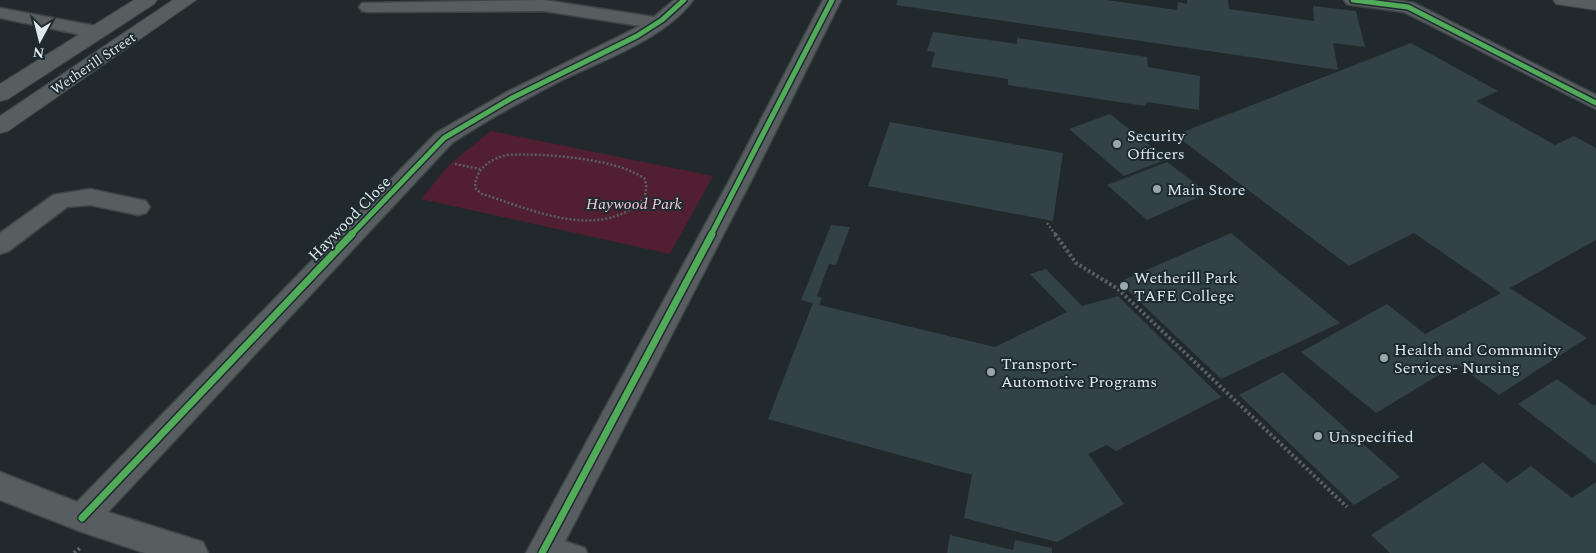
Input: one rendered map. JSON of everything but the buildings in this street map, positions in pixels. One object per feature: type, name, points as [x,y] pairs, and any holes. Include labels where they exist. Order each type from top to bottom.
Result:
[{"type":"main road","name":"Wetherill Street","points":[[0,94],[147,0]]},
{"type":"main road","name":"Wetherill Street","points":[[0,126],[186,0]]},
{"type":"main road","points":[[1563,0],[1596,4]]},
{"type":"street","name":"Haywood Close","points":[[82,518],[444,138],[483,112],[631,39],[656,23],[684,0]]},
{"type":"street","points":[[544,548],[740,181],[832,0]]},
{"type":"street","points":[[1353,0],[1408,7],[1596,103]]},
{"type":"street","points":[[368,6],[408,8],[526,5],[556,7],[656,23]]},
{"type":"street","points":[[0,13],[96,32]]},
{"type":"street","points":[[0,245],[61,200],[90,197],[138,207]]},
{"type":"street","points":[[0,486],[82,518],[192,553]]},
{"type":"lane","points":[[544,548],[580,553]]},
{"type":"path","points":[[505,156],[541,156],[601,164],[634,171],[645,179],[648,189],[643,201],[632,211],[618,218],[599,222],[574,220],[482,194],[475,188],[475,180],[480,170],[493,160],[505,156]]},
{"type":"path","points":[[448,162],[480,170]]},
{"type":"path","points":[[1047,223],[1076,263],[1118,289],[1347,507]]},
{"type":"green space","name":"Haywood Park","points":[[491,131],[713,176],[670,254],[421,199],[449,165]]},
{"type":"cycle path","points":[[82,518],[444,138],[512,98],[637,36],[662,20],[684,0]]},
{"type":"cycle path","points":[[542,553],[740,181],[832,0]]},
{"type":"cycle path","points":[[1353,0],[1408,7],[1596,103]]},
{"type":"place","name":"Security Officers","points":[[1117,144]]},
{"type":"place","name":"Main Store","points":[[1157,189]]},
{"type":"place","name":"Wetherill Park TAFE College","points":[[1124,286]]},
{"type":"place","name":"Health and Community Services- Nursing","points":[[1384,358]]},
{"type":"place","name":"Transport- Automotive Programs","points":[[991,372]]},
{"type":"place","name":"Unspecified","points":[[1318,436]]}]
